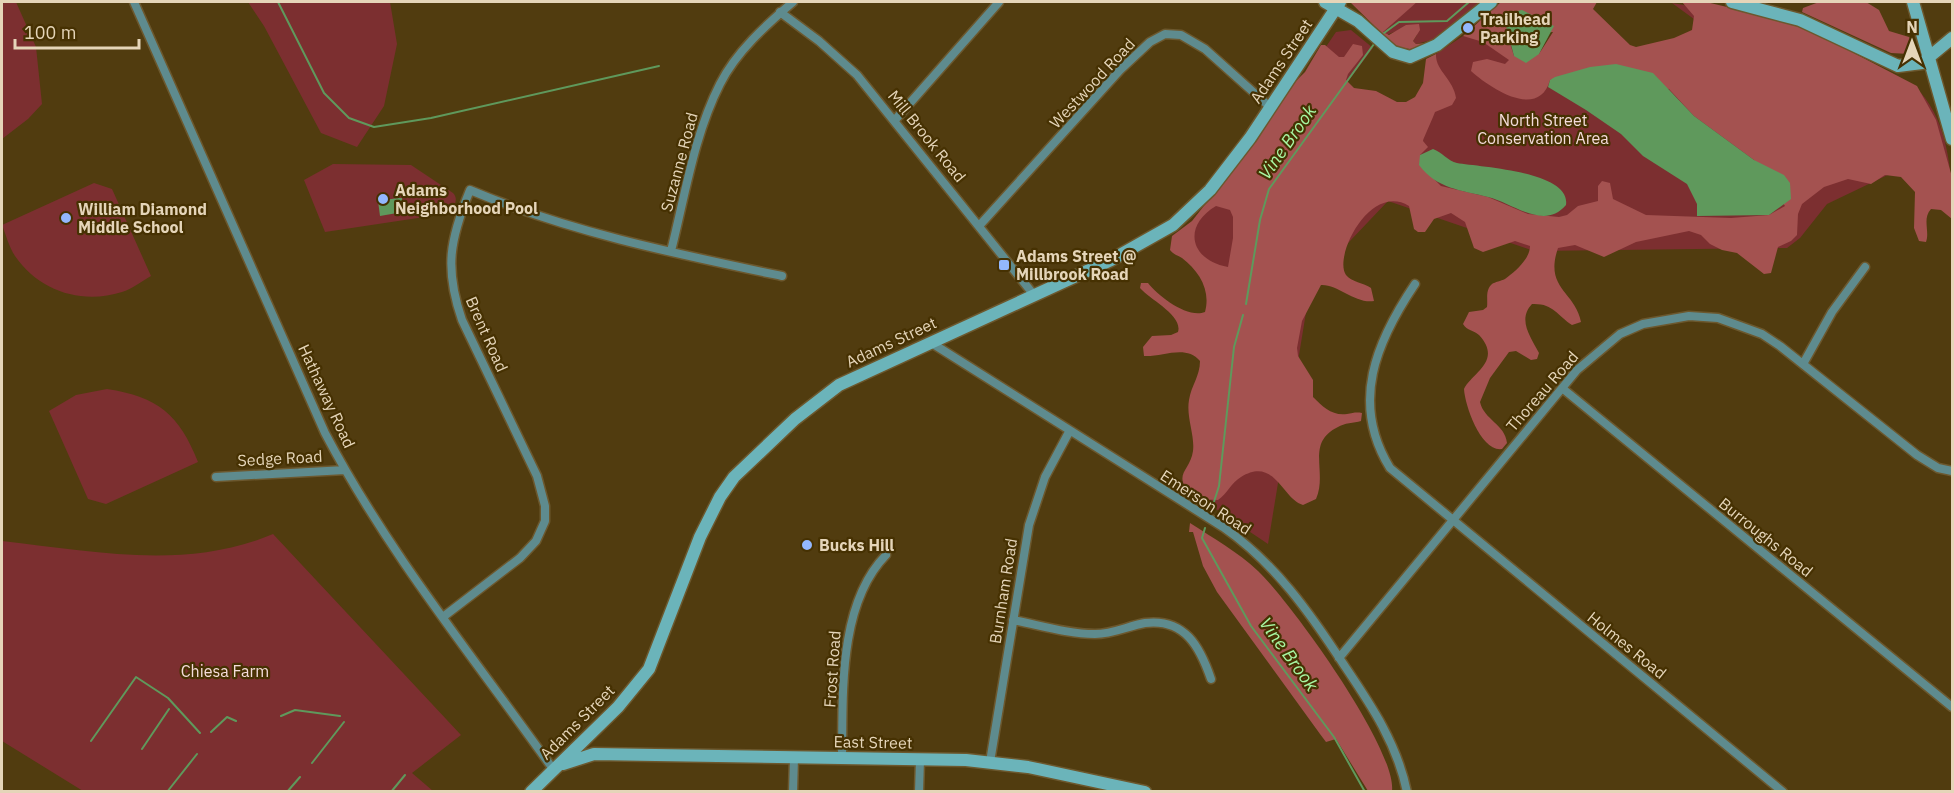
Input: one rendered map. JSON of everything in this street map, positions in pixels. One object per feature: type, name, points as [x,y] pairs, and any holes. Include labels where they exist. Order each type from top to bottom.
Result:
[{"type":"main road","points":[[1334,4],[1358,21],[1393,52],[1410,57],[1437,45],[1491,2]]},
{"type":"main road","points":[[1732,2],[1800,20],[1898,66],[1915,65],[1929,58],[1953,38]]},
{"type":"main road","points":[[1913,2],[1953,140]]},
{"type":"main road","name":"Adams Street","points":[[531,792],[620,706],[649,669],[700,537],[720,497],[734,477],[809,407],[839,385],[1111,260],[1173,225],[1210,190],[1270,107],[1334,4]]},
{"type":"main road","points":[[592,732],[598,753]]},
{"type":"main road","name":"East Street","points":[[554,769],[577,758],[598,753],[990,762],[1054,771],[1145,792]]},
{"type":"street","name":"Hathaway Road","points":[[134,2],[325,433],[345,470],[377,523],[554,769]]},
{"type":"street","name":"Suzanne Road","points":[[671,251],[704,119],[721,82],[748,45],[793,2]]},
{"type":"street","points":[[895,120],[999,2]]},
{"type":"street","name":"Mill Brook Road","points":[[780,12],[819,41],[857,75],[1034,295]]},
{"type":"street","name":"Westwood Road","points":[[979,226],[1120,70],[1150,42],[1166,34],[1181,35],[1205,49],[1270,107]]},
{"type":"street","name":"Brent Road","points":[[443,617],[520,558],[536,541],[545,521],[545,506],[537,476],[462,320],[454,298],[450,250],[456,224],[470,190],[537,216],[671,251],[782,276]]},
{"type":"street","points":[[1803,364],[1832,312],[1865,267]]},
{"type":"street","name":"Holmes Road","points":[[1414,284],[1392,319],[1374,367],[1369,392],[1371,422],[1377,447],[1390,468],[1783,792]]},
{"type":"street","name":"Thoreau Road","points":[[1340,658],[1577,370],[1620,334],[1643,324],[1689,316],[1718,318],[1751,329],[1780,346],[1917,455],[1938,468],[1953,471]]},
{"type":"street","name":"Emerson Road","points":[[930,342],[1235,535],[1266,562],[1292,590],[1379,716],[1393,746],[1407,792]]},
{"type":"street","name":"Burroughs Road","points":[[1562,388],[1953,707]]},
{"type":"street","name":"Burnham Road","points":[[990,762],[1029,525],[1044,477],[1069,432]]},
{"type":"street","name":"Sedge Road","points":[[216,477],[345,470]]},
{"type":"street","name":"Frost Road","points":[[842,758],[851,620],[870,576],[886,555]]},
{"type":"street","points":[[1013,621],[1094,634],[1110,633],[1146,623],[1168,623],[1188,634],[1201,651],[1211,680]]},
{"type":"street","points":[[793,792],[794,758]]},
{"type":"street","points":[[919,792],[920,760]]},
{"type":"green space","points":[[2,2],[16,2],[36,47],[42,104],[28,119],[2,139]]},
{"type":"green space","points":[[248,2],[390,2],[397,44],[384,106],[357,147],[321,133],[264,26]]},
{"type":"green space","points":[[1417,2],[1482,2],[1435,39],[1416,44],[1413,41],[1417,35],[1397,31],[1386,35],[1383,32]]},
{"type":"green space","name":"North Street Conservation Area","points":[[1672,3],[1690,6],[1921,93],[1937,118],[1946,147],[1951,179],[1952,210],[1898,170],[1827,204],[1800,238],[1787,248],[1534,251],[1388,201],[1311,282],[1268,544],[1198,497],[1231,282],[1179,234],[1248,162],[1336,32],[1351,30],[1373,48],[1343,88],[1397,124],[1421,101],[1436,61],[1436,54],[1463,36],[1673,76],[1698,22]]},
{"type":"green space","name":"Adams Neighborhood Pool","points":[[333,164],[411,165],[453,193],[456,198],[455,203],[451,213],[325,232],[304,180]]},
{"type":"green space","points":[[94,183],[112,189],[151,276],[122,292],[107,296],[77,296],[49,286],[25,268],[9,245],[2,225]]},
{"type":"green space","points":[[107,389],[140,397],[164,410],[183,431],[198,462],[106,504],[88,499],[49,411],[76,395]]},
{"type":"green space","name":"Chiesa Farm","points":[[273,534],[461,735],[412,773],[433,791],[83,791],[2,741],[2,541],[104,553],[173,555],[207,552],[240,545]]},
{"type":"shaded area","points":[[1350,2],[1417,2],[1383,32],[1389,35],[1406,25],[1419,24],[1420,30],[1413,41],[1416,44],[1426,43],[1410,49],[1394,45]]},
{"type":"shaded area","name":"North Street Conservation Area","points":[[1501,2],[1597,2],[1593,9],[1630,45],[1636,47],[1674,38],[1692,30],[1694,16],[1682,2],[1706,2],[1782,20],[1825,38],[1917,86],[1936,120],[1952,177],[1952,219],[1941,210],[1931,209],[1927,217],[1926,242],[1919,241],[1914,228],[1915,192],[1901,177],[1885,175],[1871,184],[1848,179],[1824,187],[1802,204],[1798,214],[1797,235],[1791,241],[1778,247],[1771,273],[1764,274],[1737,253],[1722,250],[1710,244],[1701,235],[1689,231],[1636,242],[1604,257],[1575,245],[1558,248],[1555,272],[1562,289],[1578,312],[1581,322],[1572,325],[1545,305],[1532,304],[1528,310],[1527,328],[1539,353],[1537,359],[1531,360],[1516,351],[1509,352],[1490,378],[1480,402],[1482,408],[1499,426],[1505,437],[1507,443],[1502,449],[1494,448],[1481,436],[1467,406],[1464,389],[1484,366],[1488,352],[1486,344],[1479,335],[1463,324],[1469,312],[1483,310],[1487,307],[1490,286],[1505,279],[1517,269],[1528,256],[1530,246],[1515,241],[1483,252],[1474,248],[1465,222],[1451,213],[1434,219],[1425,232],[1418,232],[1414,229],[1409,206],[1395,201],[1381,204],[1368,213],[1358,225],[1350,239],[1343,266],[1348,277],[1371,288],[1374,301],[1360,300],[1334,288],[1321,285],[1302,321],[1297,348],[1298,356],[1313,380],[1313,397],[1332,412],[1362,413],[1361,421],[1340,426],[1322,441],[1319,459],[1319,489],[1316,499],[1303,505],[1289,495],[1270,475],[1253,472],[1234,482],[1218,500],[1196,499],[1188,491],[1182,479],[1193,451],[1188,406],[1200,361],[1188,353],[1181,352],[1144,356],[1143,347],[1152,336],[1171,335],[1178,332],[1178,326],[1176,320],[1165,308],[1140,288],[1141,283],[1148,283],[1166,300],[1182,309],[1190,312],[1205,312],[1206,296],[1202,282],[1188,263],[1170,250],[1172,236],[1192,221],[1225,179],[1261,132],[1282,95],[1305,72],[1321,45],[1325,45],[1339,57],[1344,57],[1353,44],[1362,46],[1363,55],[1346,80],[1354,88],[1376,91],[1397,102],[1406,102],[1415,97],[1423,83],[1426,59],[1436,54],[1438,65],[1452,86],[1456,98],[1452,105],[1435,112],[1423,141],[1428,147],[1420,155],[1426,171],[1441,186],[1488,197],[1528,214],[1559,217],[1567,215],[1578,206],[1598,201],[1598,186],[1602,181],[1610,183],[1613,199],[1646,215],[1731,218],[1769,215],[1785,206],[1754,160],[1694,116],[1669,89],[1567,75],[1550,80],[1544,92],[1536,98],[1514,97],[1490,86],[1471,71],[1473,62],[1487,59],[1505,64],[1509,60],[1483,42],[1463,36]],"holes":[[[1553,32],[1539,54],[1514,56],[1507,34]],[[1216,206],[1230,210],[1233,217],[1233,238],[1228,267],[1205,257],[1195,241],[1198,223]]]},
{"type":"shaded area","points":[[1819,2],[1866,2],[1879,10],[1889,31],[1912,40],[1909,54],[1891,53],[1802,12],[1803,8]]},
{"type":"shaded area","points":[[1522,10],[1554,26],[1539,54],[1526,63],[1514,56],[1506,26],[1513,12]]},
{"type":"shaded area","points":[[1616,64],[1653,73],[1694,116],[1754,160],[1784,175],[1790,183],[1791,199],[1769,215],[1697,216],[1697,204],[1687,184],[1643,156],[1621,134],[1548,87],[1550,80],[1555,77],[1590,67]]},
{"type":"shaded area","points":[[1433,149],[1457,163],[1502,169],[1540,178],[1554,185],[1564,194],[1566,205],[1548,216],[1538,215],[1498,200],[1442,184],[1419,165],[1420,155]]},
{"type":"shaded area","points":[[402,198],[403,212],[380,216],[378,201]]},
{"type":"shaded area","points":[[1190,523],[1250,564],[1293,612],[1339,677],[1378,743],[1389,771],[1392,791],[1368,791],[1336,739],[1326,742],[1217,592],[1203,566],[1193,532],[1189,532]]},
{"type":"waterway","points":[[278,2],[324,93],[349,118],[374,127],[431,118],[659,66]]},
{"type":"waterway","name":"Vine Brook","points":[[1384,33],[1399,22],[1447,21],[1469,2]]},
{"type":"waterway","name":"Vine Brook","points":[[1246,304],[1260,220],[1269,189],[1374,44]]},
{"type":"waterway","name":"Vine Brook","points":[[1212,508],[1219,486],[1234,347],[1243,315]]},
{"type":"waterway","name":"Vine Brook","points":[[1205,528],[1202,538],[1251,626],[1334,737],[1365,792]]},
{"type":"waterway","points":[[91,741],[136,677],[168,698],[200,733]]},
{"type":"waterway","points":[[142,749],[169,709]]},
{"type":"waterway","points":[[281,716],[295,710],[340,716]]},
{"type":"waterway","points":[[211,732],[227,717],[236,721]]},
{"type":"waterway","points":[[312,763],[344,722]]},
{"type":"waterway","points":[[167,792],[197,754]]},
{"type":"waterway","points":[[391,792],[405,775]]},
{"type":"waterway","points":[[287,792],[300,777]]},
{"type":"place","name":"Trailhead Parking","points":[[1468,28]]},
{"type":"place","name":"Adams Neighborhood Pool","points":[[383,199]]},
{"type":"place","name":"William Diamond Middle School","points":[[66,218]]},
{"type":"place","name":"Adams Street @ Millbrook Road","points":[[1004,265]]},
{"type":"place","name":"Bucks Hill","points":[[807,545]]}]
